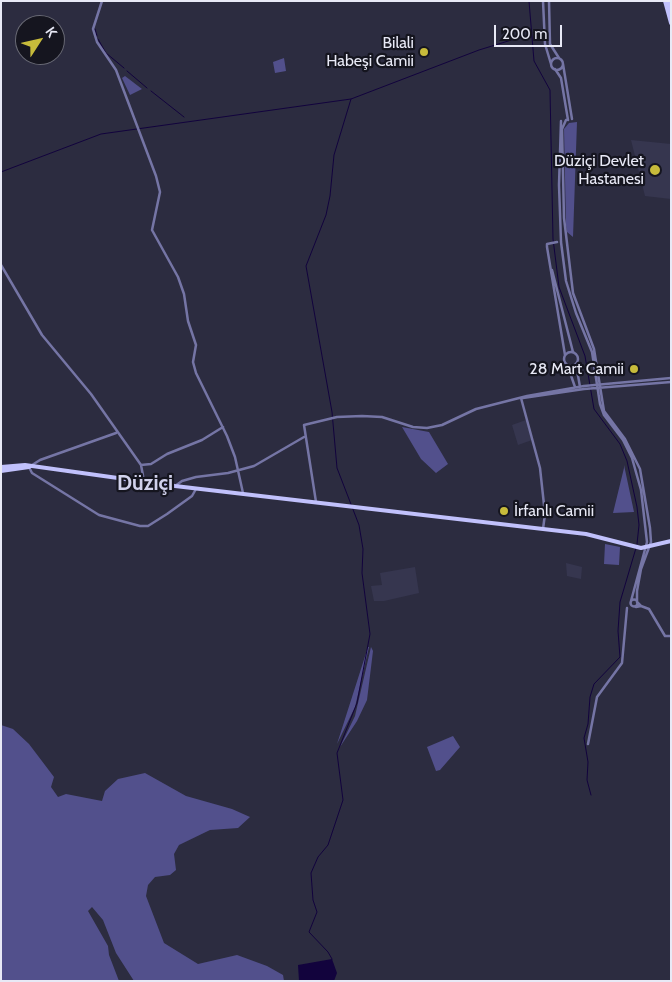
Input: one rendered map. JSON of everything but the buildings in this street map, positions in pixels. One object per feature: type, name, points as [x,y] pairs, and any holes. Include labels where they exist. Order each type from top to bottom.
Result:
[{"type":"main road","points":[[667,1],[671,12]]},
{"type":"main road","points":[[667,1],[671,23]]},
{"type":"main road","points":[[1,469],[26,465],[28,467],[175,486],[243,492],[586,534],[628,545],[646,547],[671,542]]},
{"type":"street","points":[[102,1],[93,29],[97,42],[116,70],[138,126],[160,192],[152,230],[178,277],[184,294],[188,321],[196,345],[193,362],[196,373],[223,427],[238,470],[243,492]]},
{"type":"street","points":[[543,1],[545,44],[551,64],[561,78],[569,120]]},
{"type":"street","points":[[549,1],[550,44],[563,64],[569,120],[562,129],[568,267],[573,293],[594,349],[598,386]]},
{"type":"street","points":[[551,64],[553,59],[559,58]]},
{"type":"street","points":[[555,69],[561,68],[563,64]]},
{"type":"street","points":[[561,121],[559,185],[564,269],[573,306],[592,352],[598,386],[606,415],[625,439],[640,469],[650,528],[637,591],[637,602],[634,606]]},
{"type":"street","points":[[557,242],[550,243],[547,247],[573,352],[578,357],[576,364],[583,388]]},
{"type":"street","points":[[1,265],[42,336],[91,394],[116,433],[142,465],[144,481]]},
{"type":"street","points":[[551,269],[552,288],[563,336],[565,354],[563,359],[575,388]]},
{"type":"street","points":[[565,354],[573,352]]},
{"type":"street","points":[[567,365],[576,364]]},
{"type":"street","points":[[522,398],[598,386],[671,380]]},
{"type":"street","points":[[316,502],[304,437],[304,425],[336,417],[382,417],[413,427],[427,428],[442,425],[476,409],[522,398],[583,388]]},
{"type":"street","points":[[522,398],[540,468],[545,514],[544,529]]},
{"type":"street","points":[[142,465],[151,464],[167,454],[202,440],[223,427]]},
{"type":"street","points":[[116,433],[47,457],[28,467],[32,472],[100,516],[140,526],[148,526],[167,514],[192,496],[197,487]]},
{"type":"street","points":[[175,486],[182,480],[254,466],[304,437]]},
{"type":"street","points":[[588,744],[597,697],[622,663],[628,608],[646,547]]},
{"type":"street","points":[[631,602],[637,602],[641,606]]},
{"type":"street","points":[[631,602],[634,606]]},
{"type":"street","points":[[628,608],[641,606],[649,609],[665,636],[671,636]]},
{"type":"shaded area","points":[[284,58],[286,71],[275,73],[273,62]]},
{"type":"shaded area","points":[[125,76],[142,89],[130,95],[122,78]]},
{"type":"shaded area","points":[[577,122],[573,237],[567,232],[566,225],[564,129],[569,123]]},
{"type":"shaded area","name":"Düziçi Devlet Hastanesi","points":[[631,140],[671,144],[671,199],[645,196]]},
{"type":"shaded area","points":[[526,420],[532,440],[518,445],[512,425]]},
{"type":"shaded area","points":[[402,427],[429,432],[448,464],[436,473],[421,459]]},
{"type":"shaded area","points":[[624,465],[634,512],[613,513],[624,468]]},
{"type":"shaded area","points":[[605,544],[620,547],[619,565],[604,564]]},
{"type":"shaded area","points":[[566,563],[582,567],[581,579],[567,576]]},
{"type":"shaded area","points":[[415,567],[419,593],[384,601],[374,601],[371,586],[382,585],[380,573]]},
{"type":"shaded area","points":[[368,647],[355,707],[337,744]]},
{"type":"shaded area","points":[[371,647],[373,651],[367,700],[357,721],[340,747],[355,716]]},
{"type":"shaded area","points":[[1,725],[13,729],[29,744],[54,777],[51,787],[58,797],[66,794],[102,801],[105,791],[118,779],[145,773],[186,796],[232,809],[250,817],[238,828],[210,830],[179,845],[174,854],[176,870],[170,875],[155,877],[148,885],[146,896],[164,943],[198,964],[237,955],[267,966],[283,975],[284,981],[134,981],[116,953],[103,920],[92,907],[88,911],[108,946],[109,955],[119,981],[1,981]]},
{"type":"shaded area","points":[[453,736],[460,747],[440,770],[436,771],[427,747]]},
{"type":"shaded area","points":[[332,959],[337,973],[334,981],[299,981],[298,965]]},
{"type":"waterway","points":[[529,1],[534,61],[550,90],[553,239],[559,287],[585,356],[594,409],[620,444],[627,461],[637,507],[639,525],[637,544]]},
{"type":"waterway","points":[[95,29],[97,36]]},
{"type":"waterway","points":[[1,172],[101,134],[351,99],[479,50],[518,38],[531,37]]},
{"type":"waterway","points":[[98,39],[106,53],[124,68]]},
{"type":"waterway","points":[[127,71],[147,88]]},
{"type":"waterway","points":[[151,91],[184,117]]},
{"type":"waterway","points":[[332,959],[309,932],[317,912],[313,900],[311,873],[318,857],[328,845],[343,800],[337,753],[357,703],[370,634],[362,573],[363,549],[359,525],[337,468],[332,412],[306,266],[326,215],[334,155],[351,99]]},
{"type":"waterway","points":[[591,795],[587,780],[588,762],[584,738],[588,724],[590,697],[594,684],[620,657],[618,631],[620,602],[636,548]]},
{"type":"place","name":"Bilali Habeşi Camii","points":[[424,52]]},
{"type":"place","name":"Düziçi Devlet Hastanesi","points":[[655,170]]},
{"type":"place","name":"28 Mart Camii","points":[[634,369]]},
{"type":"place","name":"İrfanlı Camii","points":[[504,511]]},
{"type":"district","name":"Düziçi","points":[[145,484]]}]
